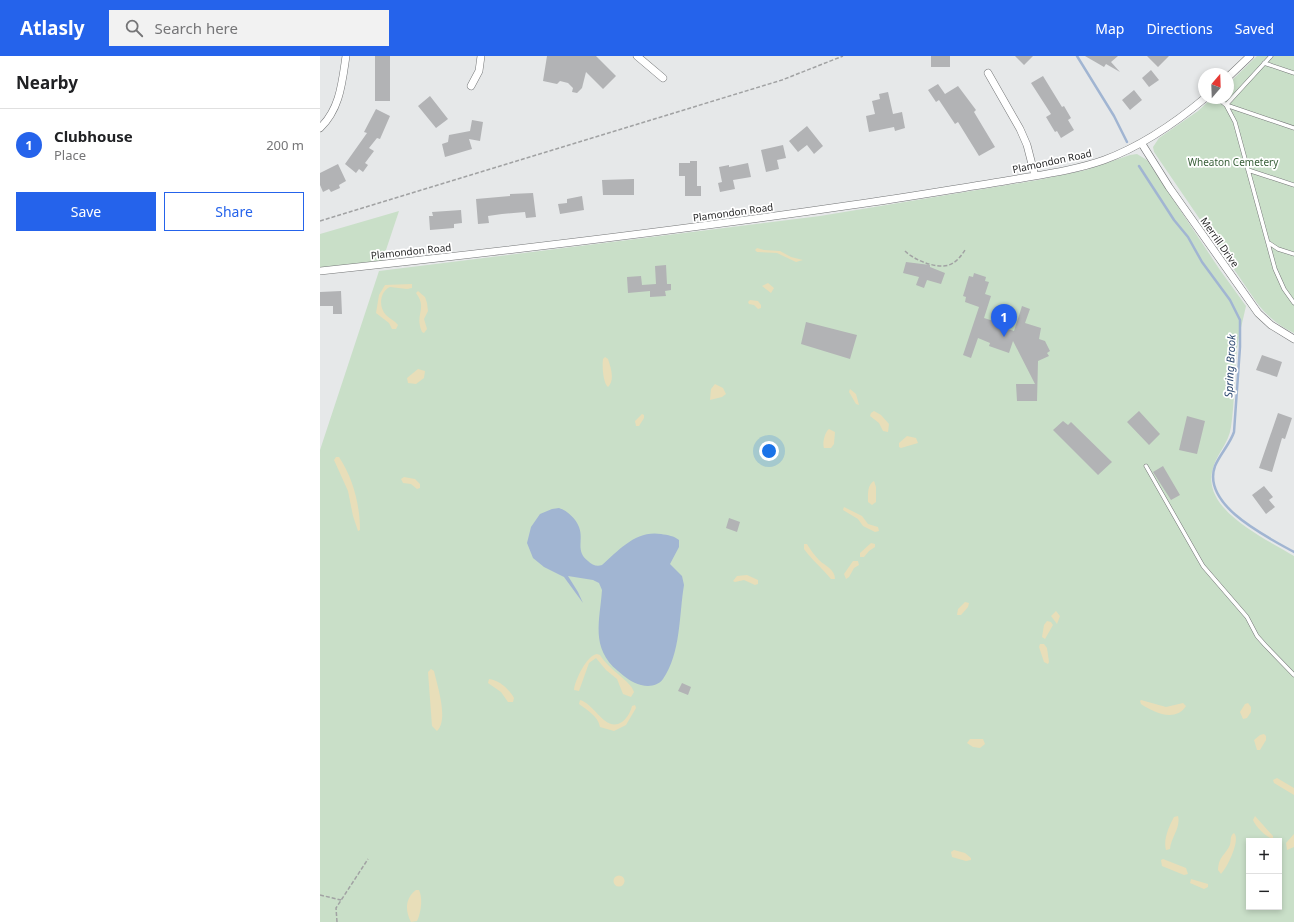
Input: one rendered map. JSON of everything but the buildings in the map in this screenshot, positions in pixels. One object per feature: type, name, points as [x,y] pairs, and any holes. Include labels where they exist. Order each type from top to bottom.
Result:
[{"type":"street","points":[[320,128],[329,119],[337,103],[346,56]]},
{"type":"street","points":[[471,86],[479,71],[481,56]]},
{"type":"street","points":[[637,56],[662,78]]},
{"type":"street","points":[[1234,71],[1250,56]]},
{"type":"street","points":[[988,73],[1020,129],[1027,145],[1035,176]]},
{"type":"street","name":"Plamondon Road","points":[[320,271],[555,245],[756,219],[1035,176],[1103,160],[1142,144],[1176,121],[1198,104]]},
{"type":"street","name":"Merrill Drive","points":[[1142,144],[1169,187],[1258,313],[1271,325],[1294,339]]},
{"type":"lane","points":[[1226,105],[1271,56]]},
{"type":"lane","points":[[1264,63],[1294,73]]},
{"type":"lane","points":[[1226,105],[1294,128]]},
{"type":"lane","points":[[1226,105],[1239,134],[1279,280],[1294,303]]},
{"type":"lane","points":[[1248,170],[1294,185]]},
{"type":"lane","points":[[1268,243],[1278,249],[1294,254]]},
{"type":"lane","points":[[1146,466],[1203,566],[1247,617],[1257,636],[1294,675]]},
{"type":"path","points":[[320,221],[782,80],[843,56]]},
{"type":"path","points":[[905,251],[916,259],[945,266],[954,262],[965,250]]},
{"type":"path","points":[[337,922],[336,912],[341,900],[368,859]]},
{"type":"path","points":[[320,895],[341,900]]},
{"type":"green space","name":"Wheaton Cemetery","points":[[1257,56],[1294,56],[1294,333],[1274,320],[1257,303],[1154,152],[1153,147],[1159,138],[1198,111],[1206,104],[1234,104],[1234,78]]},
{"type":"green space","points":[[1137,154],[1147,160],[1220,270],[1246,306],[1237,348],[1230,433],[1216,460],[1212,472],[1212,486],[1218,499],[1227,511],[1254,532],[1294,556],[1294,922],[320,922],[320,450],[379,271],[820,216],[1038,180],[1086,170],[1130,155]]},
{"type":"green space","points":[[399,211],[382,262],[320,269],[320,234]]},
{"type":"sand","points":[[757,248],[780,251],[791,257],[803,260],[796,262],[777,253],[757,252],[755,250]]},
{"type":"sand","points":[[768,283],[774,288],[771,293],[762,286]]},
{"type":"sand","points":[[412,284],[412,288],[407,289],[390,287],[382,296],[381,304],[383,312],[398,325],[396,329],[392,329],[389,323],[376,313],[379,295],[385,285]]},
{"type":"sand","points":[[418,291],[425,297],[427,303],[428,311],[424,319],[427,329],[424,333],[422,332],[419,321],[421,303],[416,293]]},
{"type":"sand","points":[[750,300],[758,301],[761,308],[758,309],[754,305],[749,304],[748,302]]},
{"type":"sand","points":[[605,357],[608,359],[612,374],[608,387],[605,382],[603,370],[603,359]]},
{"type":"sand","points":[[418,369],[425,371],[424,378],[416,384],[408,383],[407,378]]},
{"type":"sand","points":[[715,384],[723,388],[726,394],[722,397],[710,400],[711,389]]},
{"type":"sand","points":[[850,389],[856,394],[859,405],[856,404],[849,392]]},
{"type":"sand","points":[[874,411],[881,415],[889,424],[888,432],[883,431],[879,423],[870,416]]},
{"type":"sand","points":[[642,414],[644,415],[644,418],[639,426],[636,426],[635,421]]},
{"type":"sand","points":[[829,429],[835,432],[834,444],[831,448],[824,448],[824,438]]},
{"type":"sand","points":[[907,436],[916,438],[918,443],[901,448],[899,447],[899,443]]},
{"type":"sand","points":[[336,457],[339,457],[344,465],[355,492],[360,521],[360,530],[358,531],[353,516],[348,491],[334,460]]},
{"type":"sand","points":[[404,477],[415,479],[420,484],[420,488],[417,489],[411,484],[403,483],[401,479]]},
{"type":"sand","points":[[874,481],[876,487],[876,502],[872,505],[868,502],[868,493],[870,485]]},
{"type":"sand","points":[[844,507],[862,516],[868,524],[878,527],[879,531],[875,532],[863,526],[858,519],[843,510]]},
{"type":"sand","points":[[871,543],[875,544],[875,547],[864,557],[860,557],[860,553]]},
{"type":"sand","points":[[804,544],[807,544],[817,558],[832,570],[835,579],[831,579],[810,557],[804,549]]},
{"type":"sand","points":[[853,561],[858,561],[859,565],[854,568],[849,577],[846,579],[844,574]]},
{"type":"sand","points":[[747,575],[758,580],[758,584],[755,585],[744,580],[733,581],[737,576]]},
{"type":"sand","points":[[965,602],[969,603],[968,607],[961,615],[957,615],[958,609]]},
{"type":"sand","points":[[1056,611],[1060,616],[1057,624],[1051,616]]},
{"type":"sand","points":[[1047,621],[1051,622],[1053,625],[1045,639],[1042,637],[1044,625]]},
{"type":"sand","points":[[1040,644],[1044,644],[1047,648],[1048,664],[1044,662],[1039,647]]},
{"type":"sand","points":[[593,655],[600,655],[609,666],[629,684],[634,692],[631,697],[623,694],[617,679],[606,670],[596,658],[589,663],[579,691],[574,690],[579,674],[586,663]]},
{"type":"sand","points":[[431,669],[434,671],[442,711],[442,719],[437,731],[432,726],[428,672]]},
{"type":"sand","points":[[489,679],[500,683],[507,688],[514,698],[513,702],[508,702],[501,692],[488,683]]},
{"type":"sand","points":[[580,700],[610,724],[622,722],[628,715],[632,706],[635,705],[636,708],[626,725],[614,731],[600,727],[595,716],[579,704]]},
{"type":"sand","points":[[1141,700],[1166,707],[1183,703],[1186,706],[1176,714],[1170,715],[1158,713],[1152,710],[1141,704]]},
{"type":"sand","points":[[1248,703],[1251,707],[1251,712],[1247,718],[1243,719],[1240,712],[1245,704]]},
{"type":"sand","points":[[1264,734],[1266,736],[1266,740],[1260,750],[1257,750],[1254,740],[1260,735]]},
{"type":"sand","points":[[970,739],[983,739],[985,744],[980,748],[973,747],[967,743]]},
{"type":"sand","points":[[1277,778],[1294,788],[1294,795],[1274,783],[1273,780]]},
{"type":"sand","points":[[1178,816],[1178,825],[1170,849],[1166,850],[1165,842],[1168,829],[1174,817]]},
{"type":"sand","points":[[1255,816],[1273,836],[1273,838],[1270,838],[1265,834],[1253,820]]},
{"type":"sand","points":[[1234,833],[1236,837],[1235,847],[1227,866],[1221,874],[1218,870],[1219,862],[1229,847]]},
{"type":"sand","points":[[1294,834],[1294,847],[1287,850],[1286,843]]},
{"type":"sand","points":[[954,850],[965,853],[971,858],[971,860],[966,861],[952,857],[951,852]]},
{"type":"sand","points":[[1163,859],[1186,868],[1188,874],[1184,875],[1162,866],[1161,860]]},
{"type":"sand","points":[[617,876],[621,876],[623,877],[623,885],[617,886],[614,883],[614,879]]},
{"type":"sand","points":[[1191,879],[1208,884],[1208,887],[1204,889],[1190,883]]},
{"type":"sand","points":[[419,890],[420,893],[420,910],[417,921],[411,922],[407,905],[412,893]]},
{"type":"water","points":[[559,508],[568,513],[576,521],[580,532],[582,553],[591,564],[598,566],[602,565],[628,542],[644,535],[668,535],[679,540],[679,547],[670,564],[682,576],[684,585],[678,634],[669,669],[659,683],[644,686],[626,678],[609,662],[603,653],[599,633],[602,590],[599,583],[593,580],[568,576],[583,603],[564,577],[544,567],[533,558],[527,543],[531,527],[540,514]]},
{"type":"waterway","name":"Spring Brook","points":[[1077,56],[1114,116],[1127,142]]},
{"type":"waterway","name":"Spring Brook","points":[[1139,166],[1174,220],[1188,237],[1202,262],[1230,300],[1240,320],[1240,347],[1234,432],[1215,466],[1213,480],[1218,494],[1239,518],[1268,538],[1294,552]]},
{"type":"place","name":"Clubhouse","points":[[1004,337]]}]
